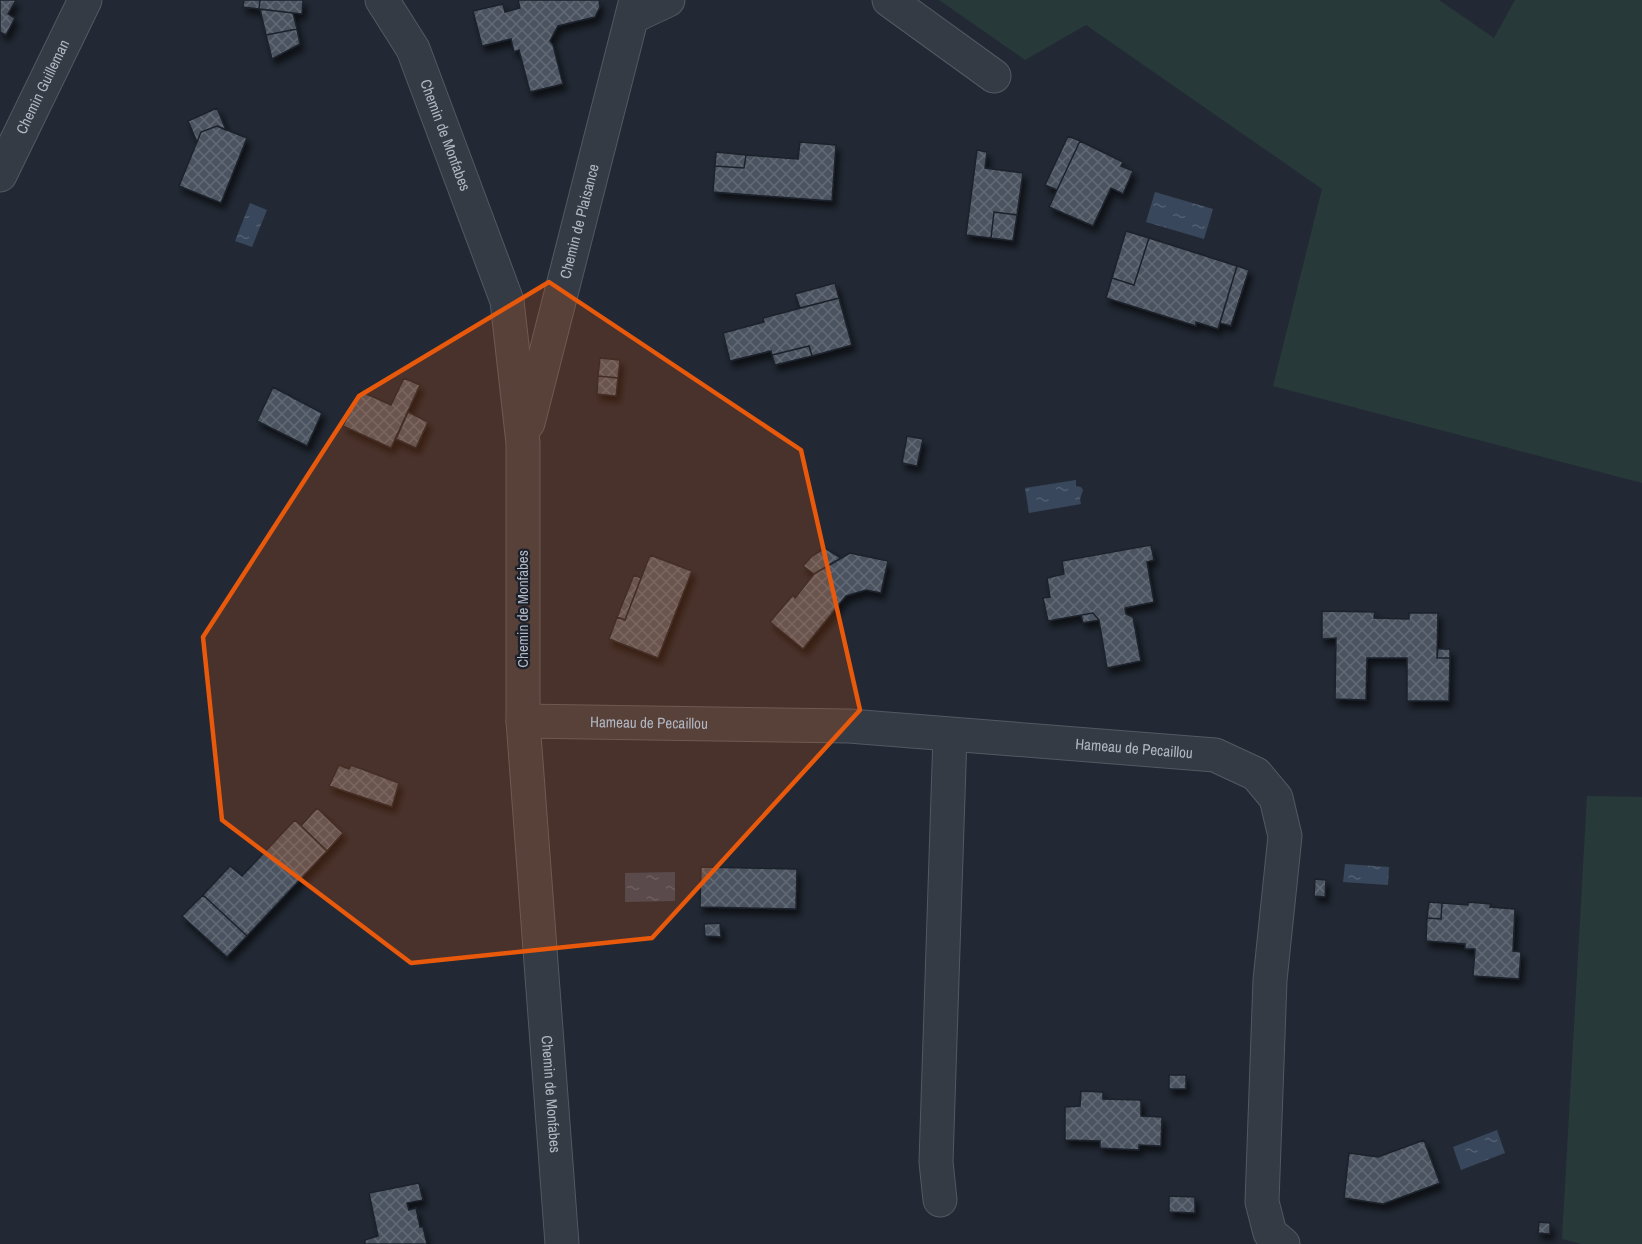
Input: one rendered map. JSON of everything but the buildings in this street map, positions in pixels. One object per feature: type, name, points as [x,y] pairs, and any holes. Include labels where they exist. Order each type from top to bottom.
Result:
[{"type":"street","name":"Chemin Guilleman","points":[[0,175],[85,0]]},
{"type":"street","name":"Chemin de Monfabes","points":[[382,0],[413,49],[507,301],[523,443],[524,722],[562,1244]]},
{"type":"street","points":[[634,8],[669,0]]},
{"type":"street","points":[[889,0],[994,76]]},
{"type":"street","name":"Chemin de Plaisance","points":[[523,443],[634,8]]},
{"type":"street","name":"Hameau de Pecaillou","points":[[524,722],[849,726],[1215,755],[1256,774],[1276,798],[1285,836],[1270,980],[1263,1202],[1270,1233],[1283,1244]]},
{"type":"street","points":[[940,1200],[936,1162],[950,735]]},
{"type":"highlighted area","points":[[549,282],[801,450],[860,710],[652,938],[411,963],[222,820],[203,637],[359,396]]},
{"type":"shaded area","points":[[939,0],[1439,0],[1494,38],[1515,0],[1642,0],[1642,483],[1273,386],[1322,189],[1086,25],[1025,60]]},
{"type":"shaded area","points":[[1587,796],[1642,797],[1642,1244],[1581,1244],[1562,1239]]},
{"type":"water","points":[[1155,192],[1213,209],[1204,239],[1146,222]]},
{"type":"water","points":[[250,203],[267,210],[252,247],[235,241]]},
{"type":"water","points":[[1076,480],[1076,486],[1083,490],[1081,504],[1029,513],[1025,488]]},
{"type":"water","points":[[1345,864],[1389,867],[1388,885],[1343,882]]},
{"type":"water","points":[[675,872],[675,901],[625,902],[625,873]]},
{"type":"water","points":[[1497,1130],[1505,1153],[1461,1170],[1453,1147]]}]
